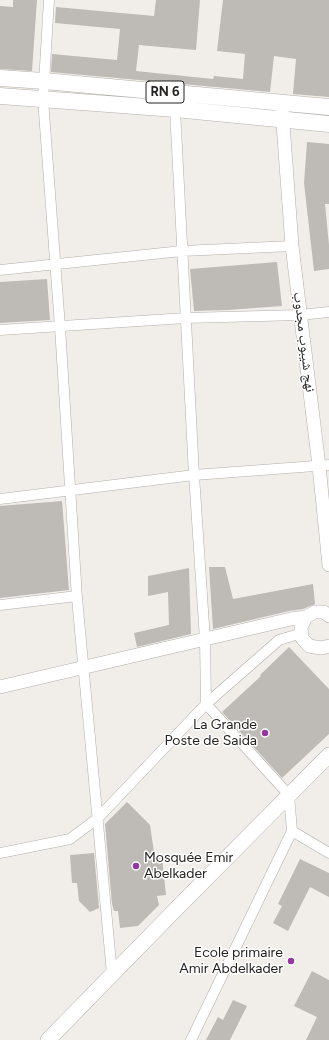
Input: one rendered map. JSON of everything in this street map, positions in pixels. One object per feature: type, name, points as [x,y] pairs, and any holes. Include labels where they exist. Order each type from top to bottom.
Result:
[{"type":"main road","name":"RN 6","points":[[0,78],[329,107]]},
{"type":"main road","name":"RN 6","points":[[0,96],[175,109],[329,124]]},
{"type":"main road","points":[[48,1040],[329,755]]},
{"type":"street","points":[[49,0],[43,99],[56,264],[77,596],[112,974]]},
{"type":"street","points":[[178,93],[175,109],[194,475],[205,640],[206,704],[289,795],[292,831],[191,1040]]},
{"type":"street","name":"نهج شيبوب مجدوب","points":[[282,102],[292,246],[300,315],[324,465],[329,565]]},
{"type":"street","points":[[0,270],[182,251],[292,246]]},
{"type":"street","points":[[0,330],[186,318],[300,315],[329,312]]},
{"type":"street","points":[[0,499],[194,475],[324,465]]},
{"type":"street","points":[[0,605],[77,596]]},
{"type":"street","points":[[0,687],[306,617],[315,612],[327,613]]},
{"type":"street","points":[[306,617],[301,627],[302,638],[309,646],[321,648],[329,646]]},
{"type":"street","points":[[272,624],[279,640]]},
{"type":"street","points":[[0,853],[70,839],[98,818],[206,704],[279,640],[302,633]]},
{"type":"street","points":[[292,831],[329,853]]},
{"type":"building","points":[[13,0],[37,0],[32,71],[0,69],[0,6],[13,7]]},
{"type":"building","points":[[156,0],[200,0],[196,50],[139,45],[136,71],[213,79],[214,76],[243,79],[245,54],[217,51],[223,0],[329,0],[329,97],[293,94],[296,59],[274,56],[270,92],[51,72],[52,54],[117,60],[120,29],[55,23],[56,7],[154,16]]},
{"type":"building","points":[[307,142],[329,144],[329,204],[325,204],[329,245],[329,269],[314,271],[304,183]]},
{"type":"building","points":[[277,262],[282,306],[194,311],[190,269]]},
{"type":"building","points":[[47,279],[50,320],[0,323],[0,282]]},
{"type":"building","points":[[62,501],[69,590],[0,598],[0,506]]},
{"type":"building","points":[[209,567],[225,567],[233,599],[313,584],[315,604],[303,609],[213,629]]},
{"type":"building","points":[[189,568],[191,634],[137,647],[134,633],[169,625],[168,592],[148,596],[148,576]]},
{"type":"building","points":[[289,647],[329,689],[329,734],[282,778],[222,712],[261,676],[260,675]]},
{"type":"building","name":"Mosquée Emir Abelkader","points":[[127,802],[150,825],[155,859],[162,858],[166,895],[157,896],[159,905],[138,926],[120,928],[118,911],[114,911],[112,904],[105,824]]},
{"type":"building","points":[[94,853],[99,908],[90,912],[79,901],[77,883],[72,883],[70,855]]},
{"type":"building","points":[[300,859],[329,873],[329,897],[310,887],[288,931],[273,923],[282,906],[278,904]]},
{"type":"building","points":[[312,971],[329,980],[329,1040],[306,1040],[317,1017],[294,1006]]},
{"type":"building","points":[[233,1000],[247,1006],[230,1040],[206,1040],[218,1017],[223,1020]]},
{"type":"place","name":"La Grande Poste de Saida","points":[[265,733]]},
{"type":"place","name":"Mosquée Emir Abelkader","points":[[136,866]]},
{"type":"place","name":"Ecole primaire Amir Abdelkader","points":[[291,961]]}]
